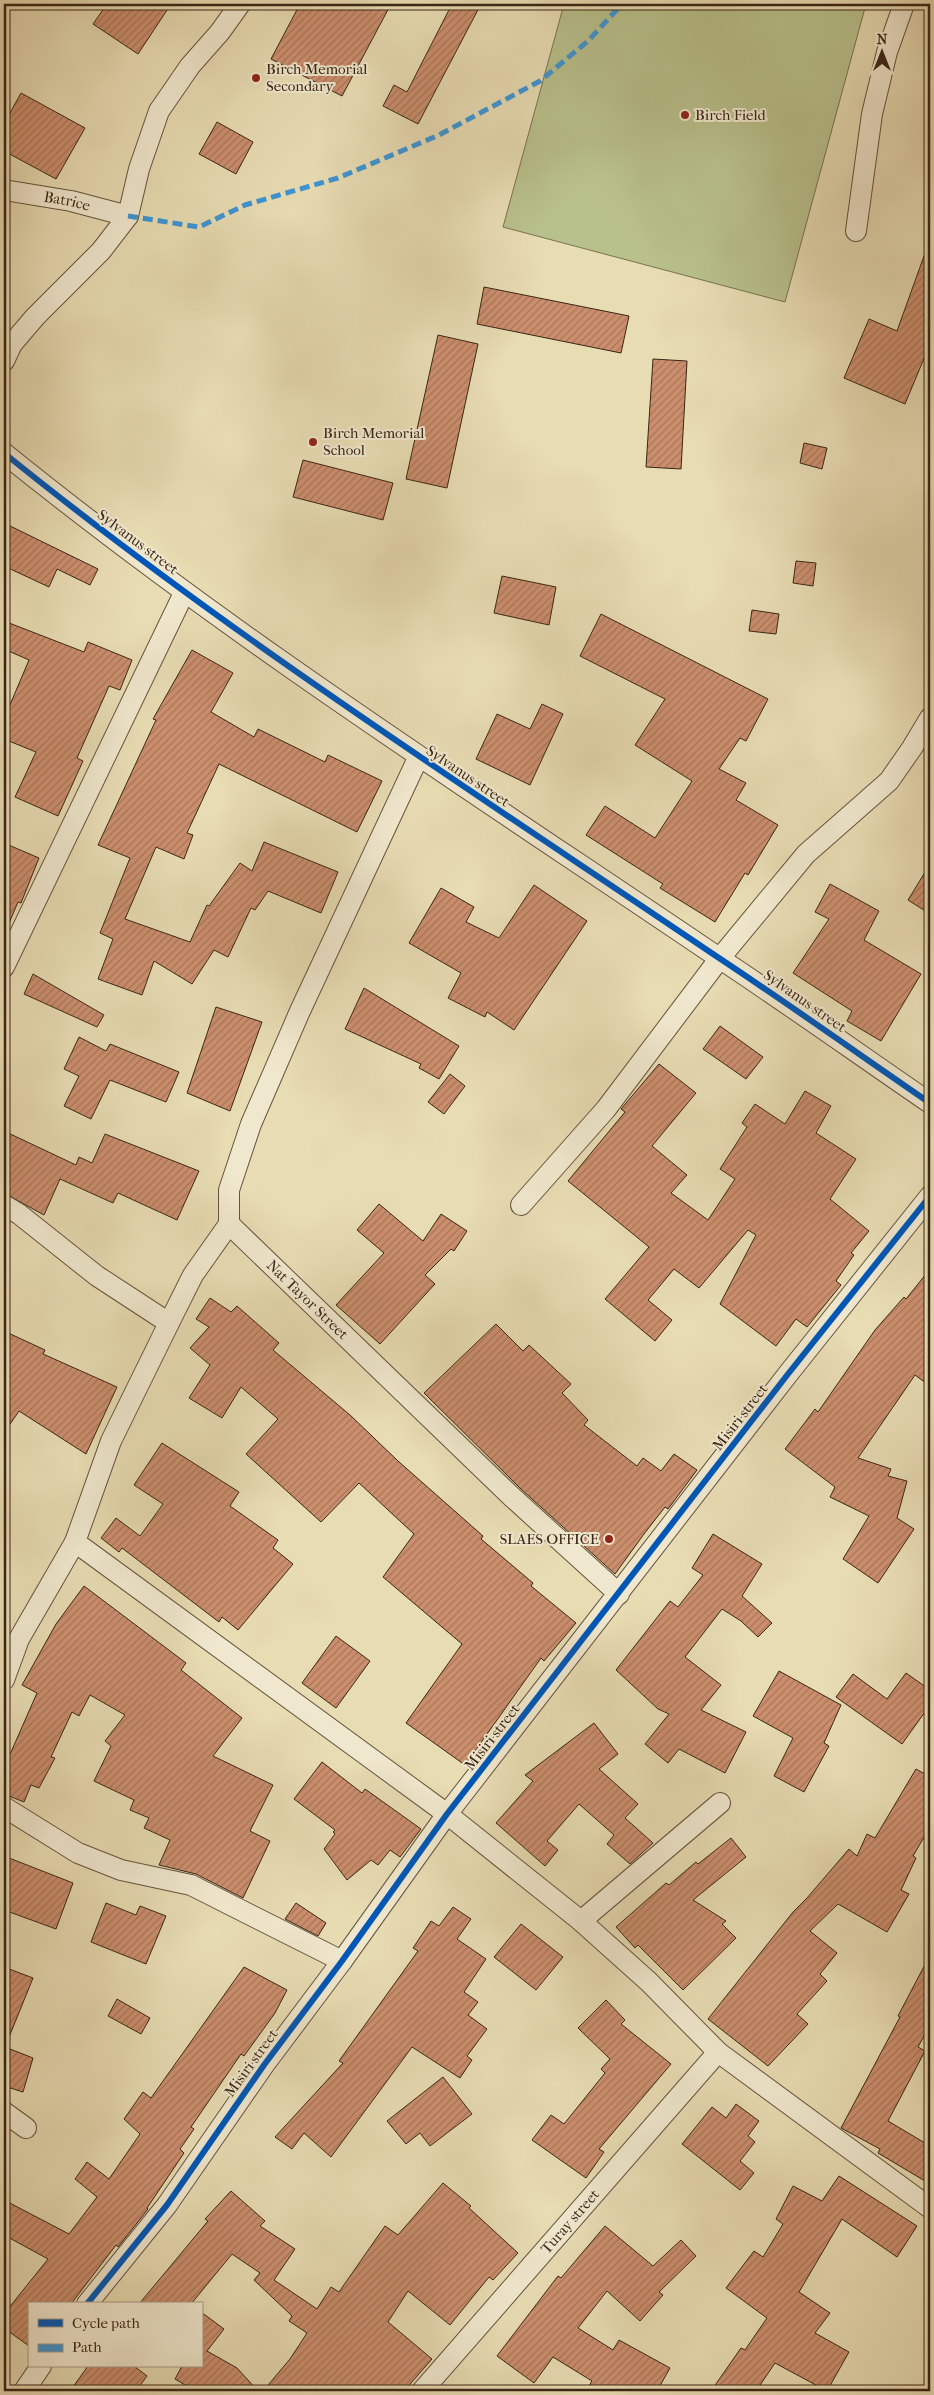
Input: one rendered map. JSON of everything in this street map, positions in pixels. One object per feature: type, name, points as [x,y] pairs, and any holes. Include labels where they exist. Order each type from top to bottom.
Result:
[{"type":"street","points":[[4,361],[12,344],[101,251],[128,216],[139,169],[159,111],[190,66],[220,32],[240,4]]},
{"type":"street","points":[[856,231],[872,114],[887,52],[904,4]]},
{"type":"street","name":"Batrice","points":[[4,190],[72,201],[128,216]]},
{"type":"street","name":"Sylvanus street","points":[[4,453],[184,594],[418,758],[720,958],[930,1103]]},
{"type":"street","points":[[4,967],[184,594]]},
{"type":"street","points":[[521,1205],[606,1109],[720,958],[806,854],[889,780],[912,748],[930,718]]},
{"type":"street","points":[[4,1680],[19,1639],[75,1542],[111,1441],[169,1323],[193,1276],[229,1224],[229,1190],[251,1124],[304,1002],[418,758]]},
{"type":"street","name":"Misiri street","points":[[89,2302],[167,2205],[264,2065],[342,1962],[447,1814],[788,1374],[930,1196]]},
{"type":"street","points":[[4,1205],[19,1214],[97,1276],[169,1323]]},
{"type":"street","name":"Nat Tayor Street","points":[[229,1224],[512,1497],[619,1594]]},
{"type":"street","points":[[75,1542],[447,1814],[581,1921],[649,1982],[718,2052],[930,2208]]},
{"type":"street","points":[[581,1921],[720,1804]]},
{"type":"street","points":[[4,1807],[78,1853],[121,1870],[191,1885],[342,1962]]},
{"type":"street","name":"Turay street","points":[[422,2391],[718,2052]]},
{"type":"street","points":[[4,2112],[26,2128]]},
{"type":"street","points":[[24,2391],[40,2368]]},
{"type":"green space","name":"Birch Field","points":[[564,4],[866,4],[785,302],[503,227]]},
{"type":"building","points":[[107,4],[171,4],[138,54],[93,24]]},
{"type":"building","points":[[300,4],[391,4],[342,96],[271,59]]},
{"type":"building","points":[[452,4],[481,4],[418,124],[383,106],[394,85],[407,92]]},
{"type":"building","points":[[21,93],[85,128],[56,179],[4,151],[4,124]]},
{"type":"building","points":[[217,122],[253,142],[236,174],[199,154]]},
{"type":"building","points":[[928,245],[930,246],[930,344],[905,404],[844,378],[869,319],[897,331]]},
{"type":"building","points":[[484,287],[629,316],[621,353],[477,324]]},
{"type":"building","points":[[438,335],[478,344],[447,488],[406,479]]},
{"type":"building","points":[[653,359],[687,361],[681,469],[646,467]]},
{"type":"building","points":[[804,443],[827,448],[822,469],[800,463]]},
{"type":"building","points":[[303,460],[393,483],[383,520],[293,497]]},
{"type":"building","points":[[4,523],[98,569],[90,585],[57,569],[49,587],[4,566]]},
{"type":"building","points":[[796,561],[816,563],[813,586],[793,583]]},
{"type":"building","points":[[502,576],[556,587],[549,625],[494,613]]},
{"type":"building","points":[[752,610],[779,614],[776,634],[749,631]]},
{"type":"building","points":[[601,614],[768,699],[746,741],[740,738],[719,769],[746,783],[736,800],[778,825],[748,875],[745,873],[715,922],[660,888],[663,884],[586,835],[605,806],[655,838],[692,781],[635,745],[665,699],[580,656]]},
{"type":"building","points":[[4,621],[84,652],[88,642],[132,660],[120,690],[109,686],[77,758],[83,761],[58,816],[15,797],[36,752],[4,739],[4,719],[29,660],[4,649]]},
{"type":"building","points":[[192,650],[233,673],[211,712],[254,737],[258,729],[325,762],[328,755],[382,781],[357,832],[219,764],[187,833],[193,835],[184,859],[156,847],[125,919],[190,942],[207,905],[209,906],[240,863],[252,871],[264,842],[338,872],[321,913],[268,891],[255,910],[251,908],[228,957],[214,950],[192,984],[154,961],[142,995],[98,979],[113,939],[100,933],[130,858],[98,845],[156,720],[153,719]]},
{"type":"building","points":[[542,704],[563,714],[530,785],[476,759],[497,714],[530,729]]},
{"type":"building","points":[[4,843],[39,858],[21,903],[18,902],[4,935]]},
{"type":"building","points":[[930,864],[930,914],[908,900]]},
{"type":"building","points":[[830,884],[879,911],[864,940],[921,974],[881,1041],[847,1021],[852,1011],[793,973],[829,919],[815,912]]},
{"type":"building","points":[[534,885],[587,921],[514,1030],[487,1012],[485,1017],[448,998],[461,973],[409,943],[441,888],[474,907],[466,922],[499,938]]},
{"type":"building","points":[[33,974],[104,1015],[97,1027],[24,994]]},
{"type":"building","points":[[364,988],[459,1046],[439,1079],[419,1068],[421,1064],[345,1029]]},
{"type":"building","points":[[216,1007],[262,1022],[230,1111],[187,1093]]},
{"type":"building","points":[[720,1026],[763,1057],[746,1079],[703,1049]]},
{"type":"building","points":[[79,1037],[106,1051],[110,1044],[179,1072],[166,1102],[110,1080],[91,1119],[64,1106],[79,1076],[64,1069]]},
{"type":"building","points":[[659,1064],[696,1093],[652,1146],[687,1175],[671,1193],[708,1220],[735,1179],[720,1169],[747,1127],[742,1123],[755,1104],[785,1124],[805,1091],[831,1106],[816,1133],[856,1159],[830,1199],[869,1231],[851,1253],[854,1255],[836,1281],[841,1285],[807,1327],[796,1319],[776,1346],[720,1304],[756,1235],[748,1230],[699,1288],[674,1269],[648,1300],[672,1320],[655,1341],[605,1299],[649,1247],[568,1181],[625,1112],[621,1109]]},
{"type":"building","points":[[450,1074],[465,1086],[444,1114],[428,1102]]},
{"type":"building","points":[[4,1131],[76,1165],[79,1157],[92,1163],[105,1134],[199,1171],[177,1220],[118,1193],[113,1203],[60,1179],[44,1215],[4,1193]]},
{"type":"building","points":[[379,1204],[423,1241],[441,1214],[467,1231],[454,1251],[451,1249],[425,1275],[435,1284],[380,1344],[336,1305],[384,1253],[357,1230]]},
{"type":"building","points":[[930,1269],[930,1386],[915,1375],[858,1458],[891,1469],[888,1476],[907,1481],[897,1518],[914,1529],[878,1583],[843,1559],[869,1516],[830,1497],[835,1487],[785,1449],[815,1409],[818,1412],[875,1330],[904,1297],[906,1299]]},
{"type":"building","points":[[210,1298],[231,1312],[237,1306],[279,1343],[273,1350],[350,1415],[398,1461],[483,1536],[481,1539],[533,1583],[531,1586],[576,1623],[544,1661],[541,1658],[465,1765],[406,1723],[462,1644],[383,1577],[414,1534],[359,1483],[321,1522],[246,1454],[278,1419],[241,1387],[222,1418],[189,1398],[210,1365],[190,1348],[209,1327],[196,1319]]},
{"type":"building","points":[[496,1324],[523,1351],[529,1345],[571,1384],[562,1393],[588,1420],[584,1425],[637,1466],[643,1458],[661,1471],[674,1454],[697,1470],[668,1509],[665,1507],[615,1574],[520,1488],[424,1393]]},
{"type":"building","points":[[4,1331],[45,1350],[43,1354],[117,1387],[86,1454],[19,1411],[4,1433]]},
{"type":"building","points":[[162,1443],[239,1492],[230,1506],[278,1540],[273,1548],[293,1564],[238,1630],[222,1617],[219,1622],[122,1548],[119,1552],[101,1538],[116,1518],[140,1536],[163,1504],[134,1485]]},
{"type":"building","points":[[713,1534],[762,1564],[742,1596],[772,1623],[758,1637],[741,1621],[722,1609],[685,1657],[721,1685],[701,1710],[746,1732],[725,1773],[679,1749],[668,1763],[645,1744],[669,1714],[658,1709],[616,1670],[670,1601],[678,1607],[703,1575],[692,1568]]},
{"type":"building","points":[[84,1586],[186,1663],[181,1670],[242,1718],[213,1756],[273,1785],[250,1831],[270,1841],[243,1898],[196,1874],[159,1865],[170,1840],[144,1828],[149,1818],[130,1810],[134,1800],[94,1781],[111,1746],[105,1741],[125,1715],[90,1695],[79,1716],[72,1712],[51,1757],[55,1758],[39,1788],[31,1785],[24,1802],[4,1794],[4,1768],[37,1693],[22,1685],[56,1624]]},
{"type":"building","points":[[336,1636],[370,1661],[336,1708],[302,1683]]},
{"type":"building","points":[[779,1671],[841,1705],[824,1743],[829,1746],[804,1792],[774,1776],[793,1738],[753,1716]]},
{"type":"building","points":[[906,1673],[930,1690],[930,1705],[902,1744],[836,1697],[853,1674],[887,1699]]},
{"type":"building","points":[[594,1723],[618,1754],[599,1769],[638,1804],[625,1818],[653,1843],[630,1864],[607,1844],[614,1835],[579,1804],[547,1841],[558,1850],[545,1866],[496,1823],[533,1781],[525,1775]]},
{"type":"building","points":[[322,1762],[362,1793],[365,1789],[421,1829],[400,1857],[390,1850],[378,1865],[371,1860],[347,1880],[324,1849],[335,1834],[333,1832],[335,1830],[294,1799]]},
{"type":"building","points":[[916,1769],[930,1777],[930,1827],[913,1856],[916,1858],[901,1890],[909,1894],[887,1932],[838,1904],[810,1931],[837,1953],[820,1974],[827,1981],[797,2014],[808,2024],[768,2066],[708,2019],[793,1912],[849,1849],[857,1856],[867,1834],[875,1838]]},
{"type":"building","points":[[731,1838],[746,1857],[693,1900],[726,1921],[722,1924],[736,1938],[683,1990],[638,1945],[635,1948],[616,1927],[666,1883],[669,1885],[696,1862],[698,1864]]},
{"type":"building","points":[[4,1856],[73,1883],[56,1929],[4,1910]]},
{"type":"building","points":[[106,1903],[136,1915],[140,1906],[166,1916],[146,1964],[91,1942]]},
{"type":"building","points":[[296,1903],[326,1923],[318,1936],[285,1919]]},
{"type":"building","points":[[453,1907],[471,1919],[457,1939],[486,1959],[464,1992],[478,2002],[468,2015],[487,2029],[467,2056],[472,2060],[460,2078],[412,2047],[331,2157],[304,2133],[292,2149],[275,2137],[343,2063],[339,2061],[418,1951],[413,1948],[431,1921],[439,1926]]},
{"type":"building","points":[[521,1924],[563,1957],[536,1990],[494,1957]]},
{"type":"building","points":[[930,1955],[930,2025],[918,2047],[925,2051],[888,2121],[930,2146],[930,2184],[878,2153],[880,2149],[841,2128],[900,2017],[898,2016]]},
{"type":"building","points":[[4,1967],[33,1978],[5,2047],[33,2058],[23,2092],[4,2086]]},
{"type":"building","points":[[244,1967],[287,1990],[275,2013],[244,2056],[241,2054],[191,2127],[194,2129],[180,2149],[184,2153],[148,2209],[118,2247],[116,2245],[73,2302],[28,2302],[28,2345],[4,2328],[4,2314],[48,2259],[4,2235],[4,2200],[69,2234],[97,2197],[75,2179],[87,2162],[109,2179],[140,2134],[124,2119],[143,2092],[151,2098]]},
{"type":"building","points":[[117,1999],[150,2018],[141,2034],[108,2016]]},
{"type":"building","points":[[606,2000],[625,2020],[621,2024],[671,2064],[599,2149],[604,2152],[586,2178],[532,2140],[551,2115],[564,2124],[605,2073],[601,2069],[610,2059],[578,2028]]},
{"type":"building","points":[[443,2077],[472,2114],[430,2146],[420,2133],[406,2144],[387,2121]]},
{"type":"building","points":[[736,2104],[759,2121],[748,2136],[755,2142],[740,2161],[754,2173],[740,2190],[682,2144],[712,2107],[726,2118]]},
{"type":"building","points":[[839,2176],[917,2226],[897,2257],[842,2219],[799,2292],[830,2313],[815,2333],[849,2352],[827,2391],[775,2363],[756,2391],[711,2391],[741,2348],[745,2350],[767,2318],[726,2288],[754,2251],[763,2257],[783,2224],[776,2219],[793,2186],[822,2201]]},
{"type":"building","points":[[443,2183],[471,2206],[469,2208],[518,2253],[493,2280],[489,2277],[450,2325],[408,2291],[388,2322],[432,2359],[404,2391],[263,2391],[290,2359],[307,2333],[289,2321],[292,2316],[254,2280],[260,2273],[232,2254],[193,2302],[141,2302],[208,2221],[205,2219],[231,2191],[265,2221],[260,2226],[295,2249],[274,2280],[317,2309],[331,2287],[339,2292],[385,2226],[398,2235]]},
{"type":"building","points":[[605,2226],[653,2266],[681,2240],[696,2256],[659,2292],[663,2295],[640,2321],[607,2291],[578,2328],[613,2350],[619,2340],[670,2368],[657,2391],[586,2391],[592,2381],[553,2357],[534,2383],[497,2356],[558,2276],[561,2278]]},
{"type":"building","points":[[202,2313],[224,2329],[207,2351],[237,2368],[258,2391],[195,2391],[175,2379],[181,2368],[202,2368]]},
{"type":"building","points":[[87,2368],[137,2368],[147,2376],[136,2391],[70,2391]]},
{"type":"marked path","points":[[128,216],[199,227],[245,205],[338,178],[439,135],[540,81],[588,41],[622,4]]},
{"type":"cycle path","points":[[4,453],[90,521],[266,650],[446,775],[772,994],[930,1103]]},
{"type":"cycle path","points":[[89,2302],[167,2205],[264,2065],[342,1961],[447,1814],[788,1374],[930,1196]]},
{"type":"place","name":"Birch Memorial Secondary","points":[[256,78]]},
{"type":"place","name":"Birch Field","points":[[685,115]]},
{"type":"place","name":"Birch Memorial School","points":[[313,442]]},
{"type":"place","name":"SLAES OFFICE","points":[[609,1539]]}]
